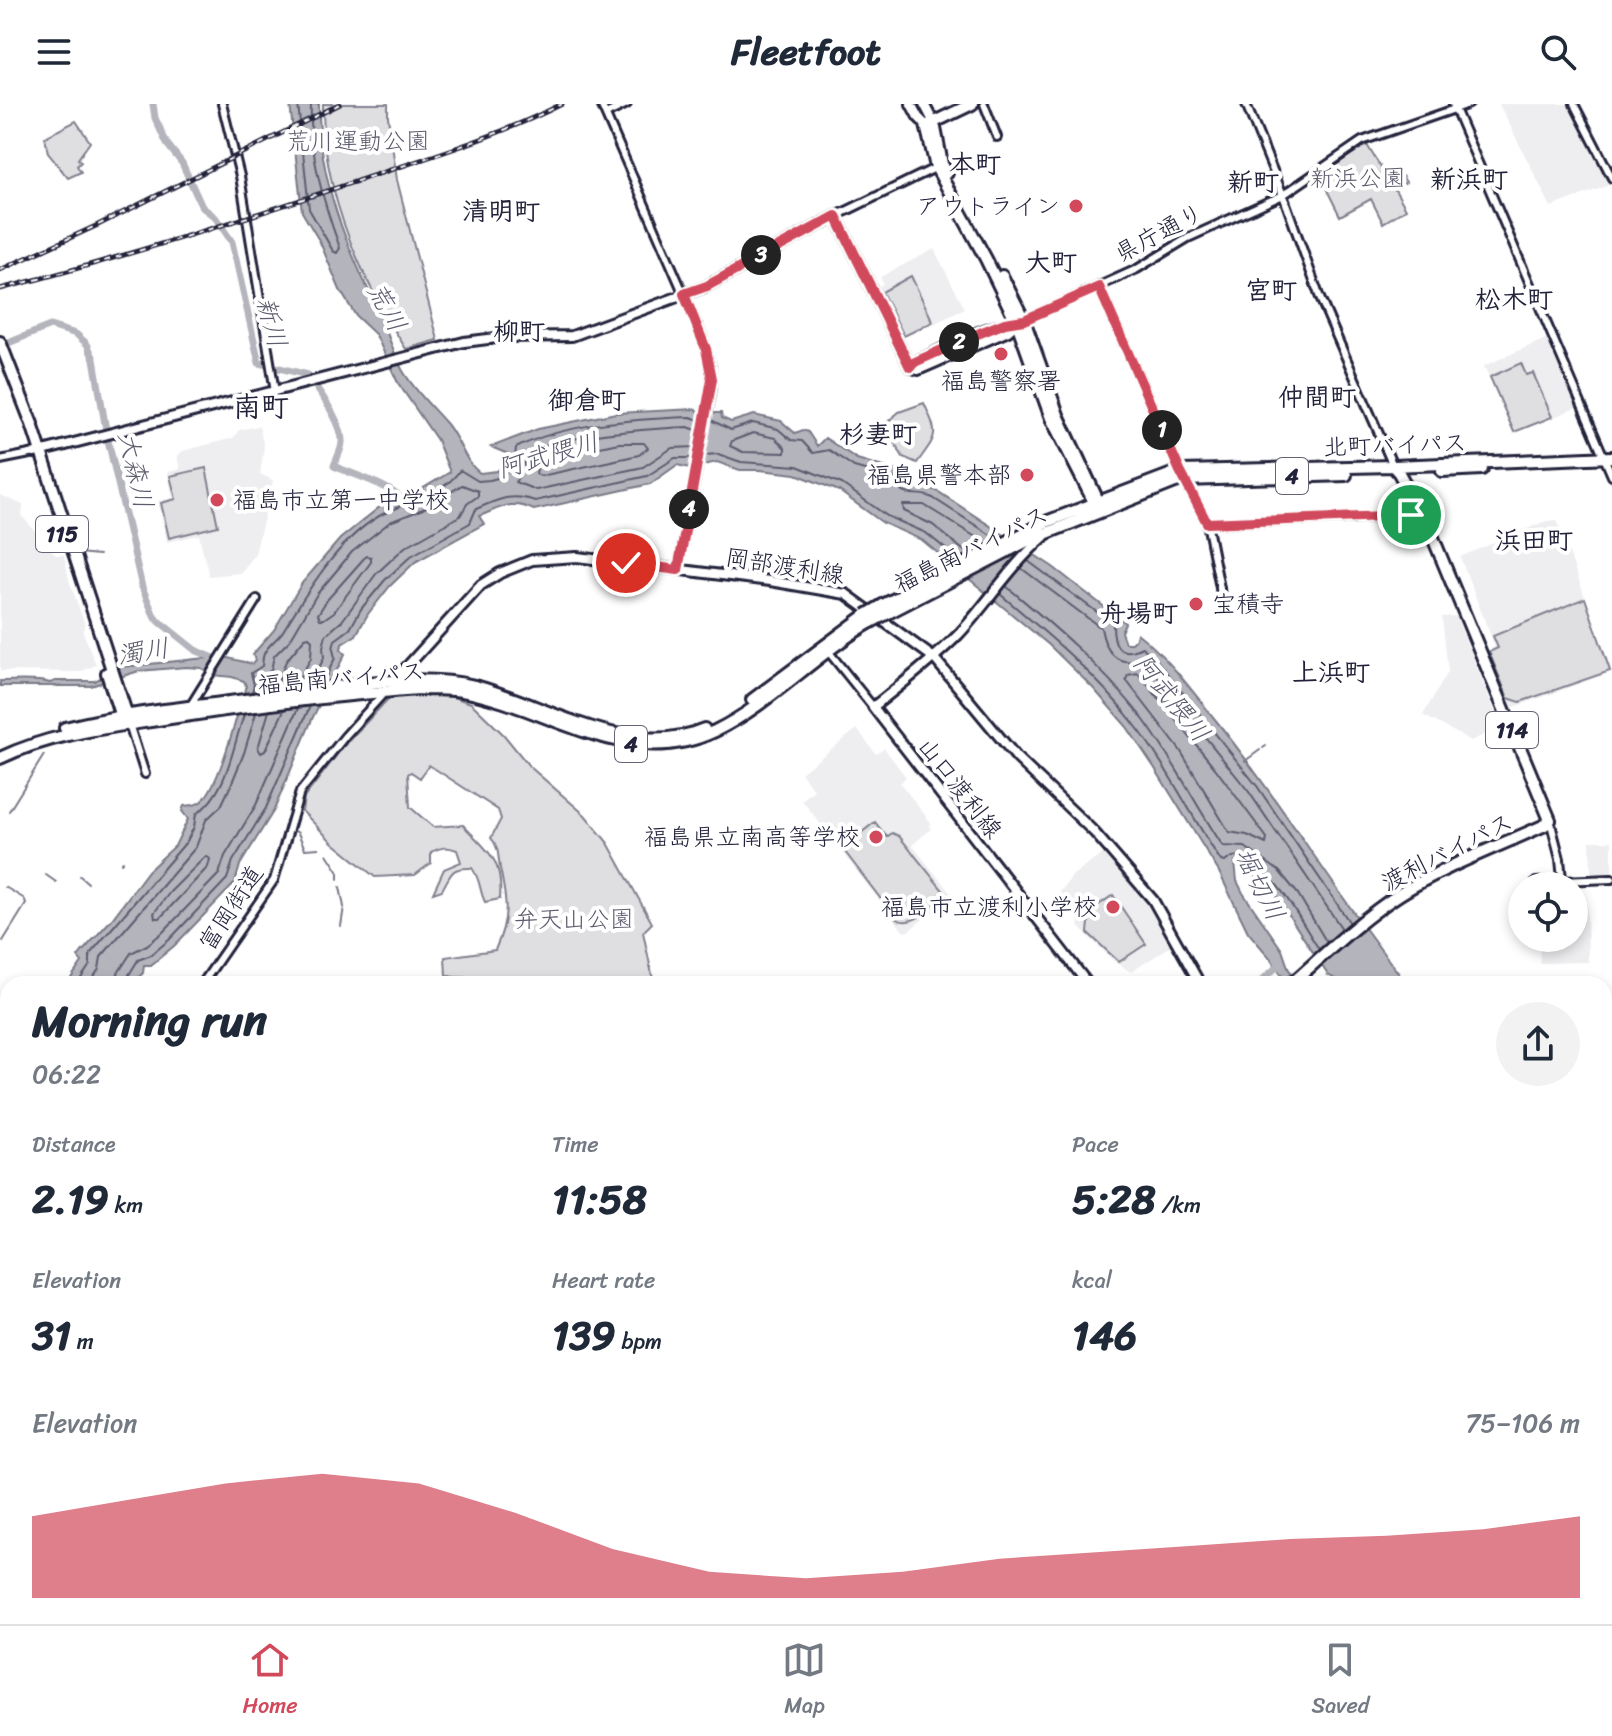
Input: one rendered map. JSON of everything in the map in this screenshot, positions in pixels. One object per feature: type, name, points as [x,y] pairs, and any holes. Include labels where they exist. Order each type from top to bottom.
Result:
[{"type":"highway","points":[[931,122],[959,104]]},
{"type":"highway","points":[[931,122],[972,104]]},
{"type":"highway","points":[[931,122],[939,166],[1021,322],[1051,418],[1099,507]]},
{"type":"highway","name":"115","points":[[0,342],[126,719]]},
{"type":"highway","name":"115","points":[[0,357],[20,400]]},
{"type":"highway","name":"北町バイパス","points":[[1182,476],[1395,471],[1609,460]]},
{"type":"highway","name":"渡利バイパス","points":[[1293,976],[1378,907],[1426,879],[1547,824],[1419,516],[1395,471]]},
{"type":"highway","name":"4","points":[[1099,507],[1182,476]]},
{"type":"highway","name":"福島南バイパス","points":[[0,751],[59,729],[390,687],[463,692],[616,742],[672,744],[691,741],[727,725],[868,618],[1099,507]]},
{"type":"highway","name":"福島南バイパス","points":[[1029,542],[1099,507]]},
{"type":"highway","name":"福島南バイパス","points":[[0,758],[59,736],[126,719],[189,708],[219,707]]},
{"type":"highway","name":"渡利バイパス","points":[[1300,976],[1378,907]]},
{"type":"main road","points":[[914,104],[931,122]]},
{"type":"main road","points":[[926,104],[931,122]]},
{"type":"main road","points":[[38,452],[456,344],[504,337],[565,338],[707,286],[836,216]]},
{"type":"main road","name":"県庁通り","points":[[836,216],[910,367],[980,333],[1005,323],[1021,322]]},
{"type":"main road","points":[[873,707],[934,658],[961,631],[1029,542]]},
{"type":"main road","name":"岡部渡利線","points":[[390,687],[481,585],[521,563],[545,557],[572,556],[846,594],[934,658],[1017,758],[1084,822],[1146,890],[1195,976]]},
{"type":"main road","name":"山口渡利線","points":[[873,707],[1082,976]]},
{"type":"street","points":[[222,104],[235,147],[275,392]]},
{"type":"street","points":[[601,104],[710,361],[712,379],[708,406],[678,570]]},
{"type":"street","points":[[606,114],[627,104]]},
{"type":"street","points":[[984,104],[997,137]]},
{"type":"street","points":[[1246,104],[1283,195],[1315,287],[1395,471]]},
{"type":"street","name":"県庁通り","points":[[1021,322],[1137,269],[1188,238],[1283,195],[1362,141],[1453,106],[1469,104]]},
{"type":"street","points":[[1574,104],[1612,178]]},
{"type":"street","points":[[1453,106],[1609,460],[1612,476]]},
{"type":"street","points":[[836,216],[939,166]]},
{"type":"street","points":[[1099,287],[1182,476],[1207,523],[1221,601]]},
{"type":"street","points":[[0,460],[38,452]]},
{"type":"street","points":[[1207,523],[1419,516]]},
{"type":"street","points":[[189,708],[257,599]]},
{"type":"street","points":[[826,648],[873,707]]},
{"type":"street","name":"富岡街道","points":[[208,976],[274,880],[300,792],[390,687]]},
{"type":"street","points":[[126,719],[145,774]]},
{"type":"street","points":[[1547,824],[1560,859],[1561,872]]},
{"type":"street","points":[[1588,879],[1612,879]]},
{"type":"shaded area","points":[[1499,104],[1574,104],[1612,178],[1612,184],[1551,207]]},
{"type":"shaded area","points":[[934,249],[965,309],[903,338],[878,288],[883,283],[880,277]]},
{"type":"shaded area","points":[[1550,337],[1578,407],[1514,434],[1484,366]]},
{"type":"shaded area","name":"福島市立第一中学校","points":[[259,426],[264,447],[260,474],[273,480],[255,554],[241,573],[209,576],[199,535],[167,542],[158,501],[173,498],[168,472],[180,469],[177,456],[183,451],[233,438],[239,430]]},
{"type":"shaded area","points":[[0,495],[23,505],[22,516],[56,555],[64,555],[85,625],[83,632],[96,665],[80,672],[0,671]]},
{"type":"shaded area","points":[[1557,520],[1612,672],[1509,709],[1485,652],[1495,647],[1460,557],[1546,521]]},
{"type":"shaded area","points":[[1456,616],[1501,727],[1471,741],[1423,715],[1448,672],[1442,617]]},
{"type":"shaded area","name":"福島県立南高等学校","points":[[857,729],[876,754],[884,748],[906,777],[900,783],[932,824],[929,826],[931,829],[912,845],[953,896],[907,932],[903,931],[802,800],[814,790],[801,773]]},
{"type":"shaded area","points":[[1590,841],[1612,841],[1612,877],[1591,877]]},
{"type":"shaded area","name":"福島市立渡利小学校","points":[[1107,851],[1150,900],[1174,944],[1131,972],[1115,962],[1085,933],[1079,926],[1077,914],[1060,892],[1073,875]]},
{"type":"shaded area","points":[[1540,952],[1588,952],[1588,962],[1540,963]]},
{"type":"green space","name":"荒川運動公園","points":[[323,104],[388,104],[397,180],[438,340],[406,349],[373,293],[337,201],[324,137]]},
{"type":"green space","points":[[76,121],[90,142],[78,159],[81,162],[77,166],[81,172],[68,178],[48,153],[45,137]]},
{"type":"green space","name":"新浜公園","points":[[1367,145],[1389,181],[1402,176],[1406,182],[1394,188],[1406,209],[1383,223],[1371,199],[1340,216],[1321,178],[1324,171]]},
{"type":"green space","points":[[911,276],[933,322],[904,336],[882,292]]},
{"type":"green space","points":[[1521,363],[1526,375],[1533,373],[1552,417],[1514,432],[1490,377]]},
{"type":"green space","points":[[924,403],[934,434],[917,463],[903,457],[884,425],[899,412]]},
{"type":"green space","points":[[206,468],[218,526],[169,538],[161,503],[176,499],[170,476]]},
{"type":"green space","points":[[1585,598],[1610,671],[1520,702],[1508,698],[1489,652],[1498,648],[1493,636]]},
{"type":"green space","name":"弁天山公園","points":[[437,692],[471,703],[504,735],[529,766],[585,815],[608,843],[652,923],[643,932],[652,976],[446,975],[445,957],[495,950],[500,938],[505,919],[505,900],[498,852],[491,838],[501,819],[498,810],[429,765],[420,778],[411,772],[408,774],[410,807],[433,827],[463,825],[492,857],[499,874],[500,899],[485,902],[472,868],[455,870],[442,890],[433,893],[444,869],[461,862],[457,850],[441,848],[431,852],[431,863],[415,875],[375,877],[332,842],[302,811],[304,798],[343,747],[389,698]]},
{"type":"green space","points":[[875,822],[887,837],[892,833],[899,836],[946,894],[910,921],[896,919],[842,848]]},
{"type":"green space","points":[[1113,895],[1146,944],[1119,962],[1088,933],[1090,911]]},
{"type":"water","name":"阿武隈川","points":[[290,104],[319,104],[323,160],[337,213],[396,358],[418,392],[451,429],[470,463],[480,473],[497,471],[507,462],[508,454],[491,447],[538,429],[616,413],[695,409],[700,413],[721,413],[722,418],[731,422],[754,415],[781,421],[795,433],[808,432],[817,446],[825,438],[857,459],[907,474],[904,483],[937,491],[1053,567],[1125,623],[1121,632],[1125,643],[1132,643],[1137,633],[1160,653],[1189,687],[1243,755],[1401,976],[1328,975],[1272,890],[1235,862],[1237,881],[1243,893],[1282,950],[1289,970],[1295,976],[1282,976],[1248,932],[1219,872],[1127,727],[1049,645],[922,540],[883,523],[839,491],[796,474],[740,470],[717,462],[690,468],[677,465],[650,484],[534,510],[519,505],[500,508],[479,516],[484,524],[415,562],[390,586],[356,635],[342,644],[341,650],[345,654],[313,717],[274,810],[240,865],[235,883],[174,946],[151,965],[144,965],[140,976],[72,976],[82,962],[78,957],[148,871],[175,846],[188,819],[182,811],[184,806],[200,803],[209,792],[222,764],[246,686],[244,681],[232,677],[186,667],[139,671],[91,686],[0,686],[0,681],[95,681],[121,667],[224,657],[252,664],[255,661],[253,654],[274,630],[302,583],[340,539],[381,506],[415,493],[450,472],[437,440],[398,383],[376,335],[356,316],[340,290],[320,242],[302,212]]},
{"type":"waterway","name":"新川","points":[[153,104],[155,118],[167,144],[182,163],[202,207],[215,217],[232,242],[259,363],[308,375],[339,426],[342,442],[334,466],[382,486],[408,504]]},
{"type":"waterway","name":"大森川","points":[[1,346],[50,326],[76,334],[87,344],[94,359],[107,436],[142,587],[155,618],[195,650],[221,661]]},
{"type":"waterway","points":[[78,553],[99,555]]},
{"type":"waterway","points":[[1245,761],[1260,750]]},
{"type":"waterway","points":[[9,811],[44,755]]},
{"type":"waterway","points":[[292,829],[298,833],[305,849],[319,848]]},
{"type":"waterway","points":[[327,854],[338,871],[338,879]]},
{"type":"waterway","points":[[46,875],[56,882]]},
{"type":"waterway","points":[[80,876],[88,883]]},
{"type":"waterway","points":[[5,887],[23,898]]},
{"type":"waterway","points":[[340,887],[344,907],[341,926]]},
{"type":"waterway","points":[[3,941],[26,904],[25,900]]},
{"type":"waterway","name":"堀切川","points":[[1267,976],[1280,964],[1279,961]]},
{"type":"railway","points":[[0,270],[98,225],[340,104]]},
{"type":"railway","points":[[0,289],[133,253],[307,198],[485,138],[562,104]]},
{"type":"place","name":"アウトライン","points":[[1076,206]]},
{"type":"place","name":"福島警察署","points":[[1001,354]]},
{"type":"place","name":"福島県警本部","points":[[1027,475]]},
{"type":"place","name":"福島市立第一中学校","points":[[217,500]]},
{"type":"place","name":"宝積寺","points":[[1196,604]]},
{"type":"place","name":"福島県立南高等学校","points":[[876,837]]},
{"type":"place","name":"福島市立渡利小学校","points":[[1113,907]]},
{"type":"district","name":"本町","points":[[975,164]]},
{"type":"district","name":"新浜町","points":[[1469,179]]},
{"type":"district","name":"新町","points":[[1253,182]]},
{"type":"district","name":"清明町","points":[[501,211]]},
{"type":"district","name":"大町","points":[[1051,262]]},
{"type":"district","name":"宮町","points":[[1271,290]]},
{"type":"district","name":"松木町","points":[[1514,299]]},
{"type":"district","name":"柳町","points":[[519,331]]},
{"type":"district","name":"仲間町","points":[[1317,397]]},
{"type":"district","name":"御倉町","points":[[587,400]]},
{"type":"district","name":"南町","points":[[261,406]]},
{"type":"district","name":"杉妻町","points":[[878,434]]},
{"type":"district","name":"浜田町","points":[[1534,540]]},
{"type":"district","name":"舟場町","points":[[1139,613]]},
{"type":"district","name":"上浜町","points":[[1331,672]]},
{"type":"route","points":[[626,563],[678,570],[712,388],[706,349],[684,294],[707,286],[836,216],[910,367],[980,333],[1005,323],[1017,323],[1099,287],[1180,471],[1207,523],[1411,515]]},
{"type":"water label","name":"荒川","points":[[387,307]]},
{"type":"water label","name":"濁川","points":[[143,651]]}]
